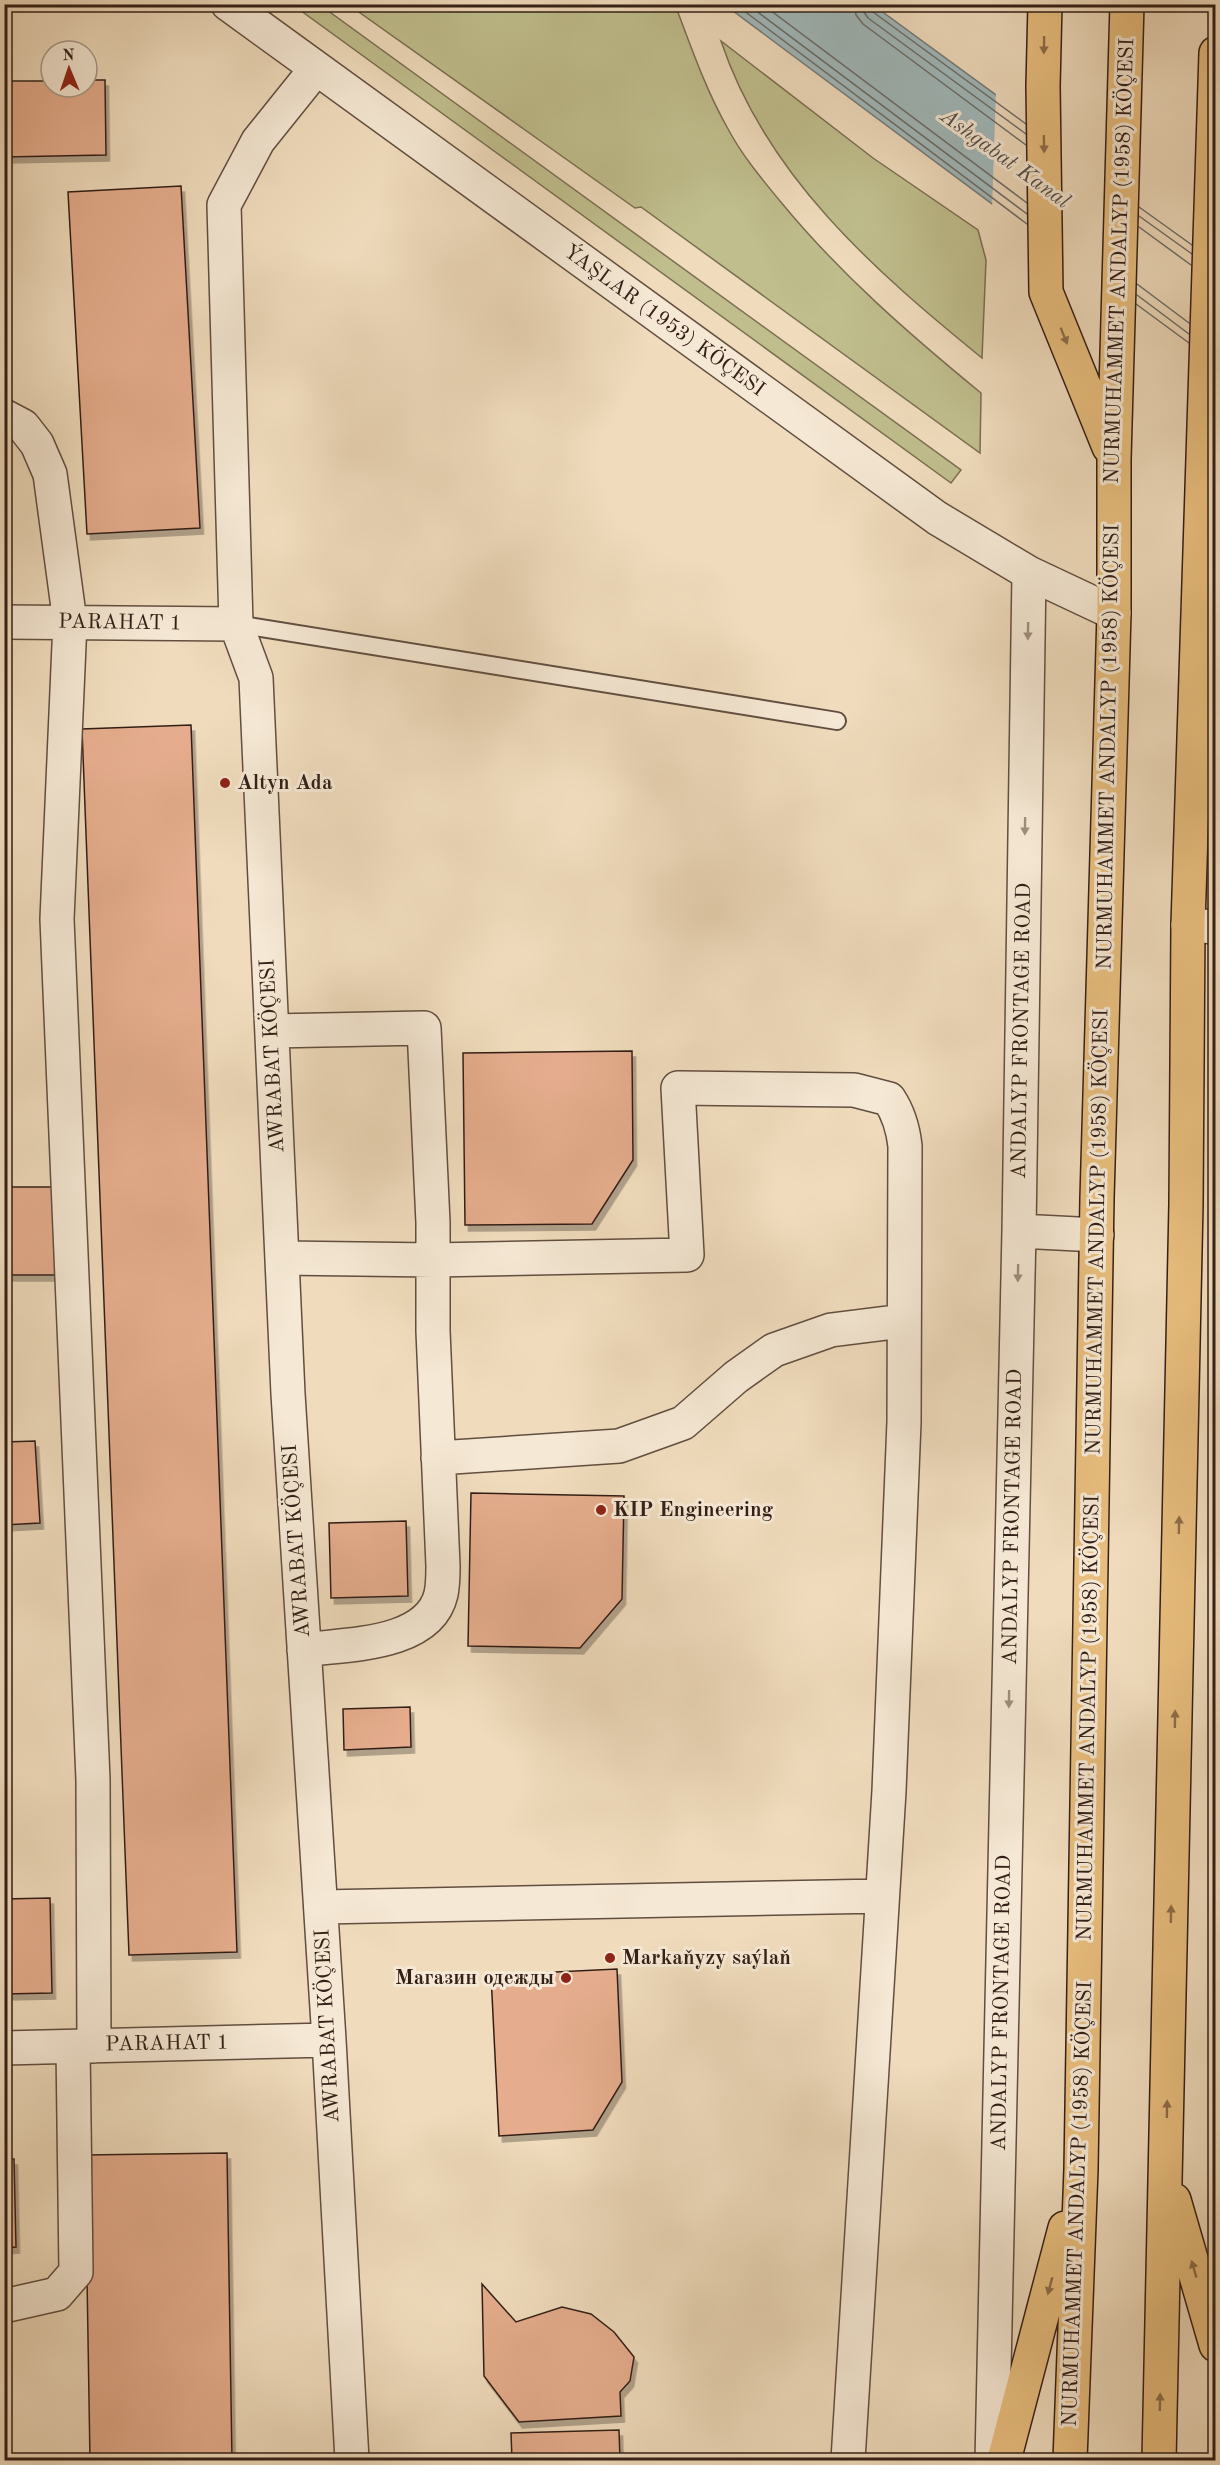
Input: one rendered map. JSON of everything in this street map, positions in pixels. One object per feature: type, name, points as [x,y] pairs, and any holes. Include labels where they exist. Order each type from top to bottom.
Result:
[{"type":"main road","points":[[1045,4],[1043,86],[1046,292],[1114,459]]},
{"type":"main road","name":"NURMUHAMMET ANDALYP (1958) KÖÇESI","points":[[1070,2460],[1081,2169],[1097,1235],[1114,613],[1114,459],[1127,4]]},
{"type":"main road","points":[[1159,2460],[1186,1204],[1202,926],[1201,483],[1212,216],[1215,53]]},
{"type":"main road","points":[[1201,483],[1215,449]]},
{"type":"main road","points":[[1165,2168],[1215,2345]]},
{"type":"main road","points":[[1004,2460],[1081,2169]]},
{"type":"street","name":"ÝAŞLAR (1953) KÖÇESI","points":[[228,4],[315,70],[937,518],[1029,573],[1114,613]]},
{"type":"street","name":"AWRABAT KÖÇESI","points":[[315,70],[258,141],[224,204],[236,624],[256,678],[288,1394],[329,2040],[352,2460]]},
{"type":"street","points":[[4,416],[23,426],[37,444],[50,474],[70,622],[57,919],[93,1779],[75,2272],[57,2294],[4,2306]]},
{"type":"street","name":"ANDALYP FRONTAGE ROAD","points":[[992,2460],[1019,1231],[1029,573]]},
{"type":"street","name":"PARAHAT 1","points":[[4,622],[236,624]]},
{"type":"street","points":[[272,1031],[424,1028],[434,1260],[433,1331],[443,1566],[441,1594],[435,1609],[425,1622],[412,1631],[391,1638],[304,1650]]},
{"type":"street","points":[[282,1258],[434,1260],[687,1255],[678,1088],[854,1090],[889,1099],[903,1126],[905,1146],[904,1422],[882,1896],[848,2460]]},
{"type":"street","points":[[1019,1231],[1097,1235]]},
{"type":"street","points":[[438,1458],[619,1446],[683,1423],[736,1377],[774,1350],[831,1330],[903,1321]]},
{"type":"street","points":[[321,1907],[882,1896]]},
{"type":"street","name":"PARAHAT 1","points":[[4,2048],[329,2040]]},
{"type":"lane","points":[[236,624],[837,721]]},
{"type":"shaded area","points":[[605,4],[613,11],[619,4],[670,5],[677,10],[712,99],[739,147],[759,175],[803,228],[851,278],[901,325],[981,393],[980,453],[641,207],[635,208],[349,5]]},
{"type":"shaded area","points":[[293,5],[320,5],[961,470],[951,483]]},
{"type":"shaded area","points":[[721,41],[873,158],[978,230],[986,260],[982,358],[902,291],[864,255],[795,178],[766,135],[741,90]]},
{"type":"water","name":"Ashgabat Kanal","points":[[725,5],[873,5],[1215,255],[1215,370]]},
{"type":"pier","points":[[996,92],[1216,251],[1214,372],[992,209]]},
{"type":"building","points":[[99,80],[105,80],[106,155],[4,157],[4,81],[39,81],[39,99],[99,99]]},
{"type":"building","points":[[181,186],[200,528],[87,534],[68,192]]},
{"type":"building","points":[[191,725],[237,1952],[129,1955],[82,729]]},
{"type":"building","points":[[632,1051],[633,1160],[592,1224],[465,1225],[463,1053]]},
{"type":"building","points":[[4,1187],[67,1187],[67,1275],[4,1275]]},
{"type":"building","points":[[35,1441],[40,1523],[4,1525],[4,1442]]},
{"type":"building","points":[[471,1493],[624,1496],[622,1599],[580,1648],[468,1646]]},
{"type":"building","points":[[406,1521],[408,1596],[331,1598],[329,1523]]},
{"type":"building","points":[[410,1707],[411,1747],[344,1750],[343,1709]]},
{"type":"building","points":[[50,1898],[52,1993],[4,1994],[4,1899]]},
{"type":"building","points":[[617,1969],[622,2082],[593,2130],[499,2136],[491,1975]]},
{"type":"building","points":[[227,2153],[232,2460],[90,2460],[85,2155]]},
{"type":"building","points":[[4,2159],[14,2159],[16,2247],[4,2248]]},
{"type":"building","points":[[482,2284],[516,2322],[562,2307],[591,2314],[614,2332],[634,2357],[630,2381],[620,2392],[621,2416],[519,2422],[484,2376]]},
{"type":"building","points":[[619,2430],[620,2460],[512,2460],[511,2433]]},
{"type":"place","name":"Altyn Ada","points":[[225,783]]},
{"type":"place","name":"KIP Engineering","points":[[601,1510]]},
{"type":"place","name":"Markaňyzy saýlaň","points":[[610,1958]]},
{"type":"place","name":"Магазин одежды","points":[[566,1978]]}]
